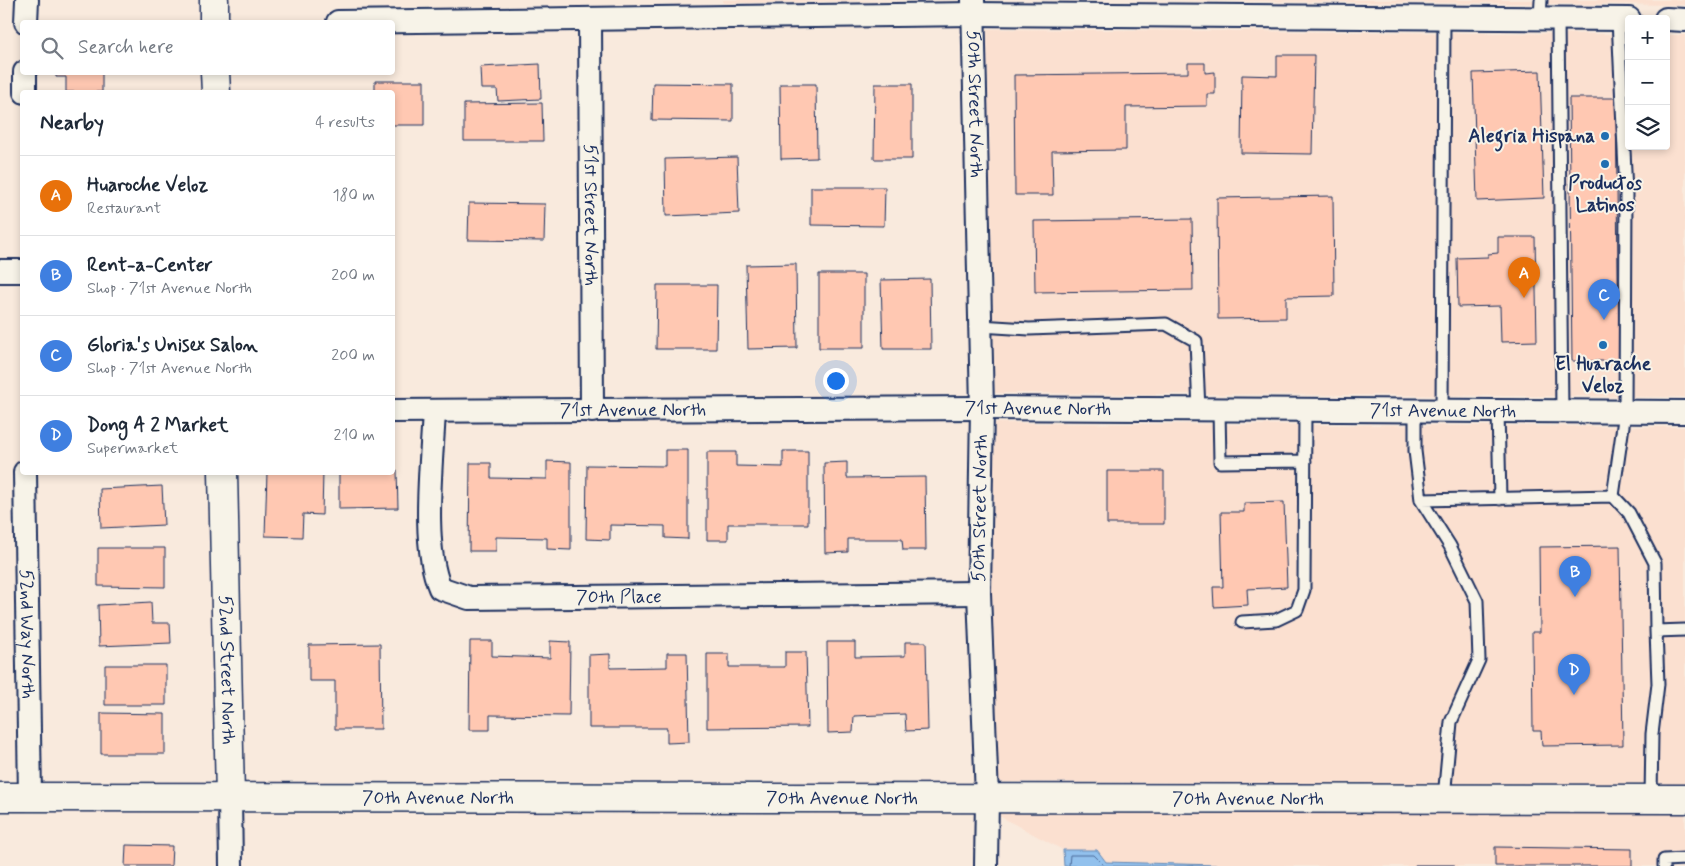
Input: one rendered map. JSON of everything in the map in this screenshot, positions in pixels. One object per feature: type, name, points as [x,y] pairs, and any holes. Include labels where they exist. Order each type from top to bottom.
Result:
[{"type":"street","points":[[26,20],[27,0]]},
{"type":"street","points":[[214,0],[214,20]]},
{"type":"street","points":[[395,21],[590,19],[974,7],[1444,18],[1546,12],[1624,19]]},
{"type":"street","name":"50th Street North","points":[[974,7],[982,408],[979,594],[986,796],[986,866]]},
{"type":"street","name":"51st Street North","points":[[590,19],[592,410]]},
{"type":"street","points":[[1670,19],[1685,20]]},
{"type":"street","points":[[25,90],[26,75]]},
{"type":"street","points":[[215,75],[216,90]]},
{"type":"street","points":[[0,271],[20,271]]},
{"type":"street","name":"71st Avenue North","points":[[395,410],[982,408],[1685,412]]},
{"type":"street","name":"70th Place","points":[[434,410],[430,549],[434,574],[440,588],[455,594],[468,598],[478,598],[979,594]]},
{"type":"street","name":"52nd Way North","points":[[25,475],[30,797]]},
{"type":"street","name":"52nd Street North","points":[[223,475],[231,866]]},
{"type":"street","name":"70th Avenue North","points":[[0,797],[986,796],[1685,799]]},
{"type":"lane","points":[[1546,12],[1562,411]]},
{"type":"lane","points":[[1442,411],[1444,18]]},
{"type":"lane","points":[[1613,496],[1625,412],[1626,193],[1624,19]]},
{"type":"lane","points":[[980,326],[1029,329],[1166,324],[1196,341],[1220,462],[1305,461]]},
{"type":"lane","points":[[1242,622],[1276,620],[1297,610],[1304,590],[1305,410]]},
{"type":"lane","points":[[1415,410],[1415,451],[1421,500],[1450,546],[1477,601],[1479,660],[1451,722],[1444,798]]},
{"type":"lane","points":[[1498,411],[1500,499]]},
{"type":"lane","points":[[1421,500],[1613,496],[1629,513],[1655,564],[1658,684],[1652,734],[1651,799]]},
{"type":"lane","points":[[1656,631],[1685,630]]},
{"type":"lane","points":[[1664,866],[1664,860],[1685,858]]},
{"type":"shaded area","points":[[723,0],[905,0],[723,3]]},
{"type":"shaded area","points":[[1130,0],[1685,0],[1685,5]]},
{"type":"shaded area","points":[[987,29],[1625,34],[1625,150],[1670,150],[1670,35],[1685,35],[1685,397],[995,393]]},
{"type":"shaded area","points":[[995,423],[1685,427],[1685,784],[999,782],[992,593]]},
{"type":"shaded area","points":[[999,812],[1685,814],[1685,866],[1254,866],[1106,862],[1097,850],[1063,850],[999,816]]},
{"type":"water","points":[[1063,850],[1097,850],[1106,862],[1254,866],[1064,866]]},
{"type":"building","points":[[1277,55],[1314,55],[1312,154],[1241,153],[1242,75],[1277,76]]},
{"type":"building","points":[[1188,63],[1205,63],[1205,73],[1215,72],[1215,94],[1207,94],[1207,106],[1126,107],[1126,150],[1052,151],[1053,195],[1015,195],[1014,75],[1188,73]]},
{"type":"building","points":[[540,64],[541,99],[498,101],[497,89],[481,89],[480,67]]},
{"type":"building","points":[[1540,71],[1544,198],[1477,201],[1473,73]]},
{"type":"building","points":[[56,75],[102,75],[102,90],[66,90],[66,77],[56,77]]},
{"type":"building","points":[[375,81],[424,81],[424,125],[395,125],[395,90],[375,90]]},
{"type":"building","points":[[653,83],[733,84],[733,121],[652,120]]},
{"type":"building","points":[[780,84],[816,84],[817,158],[781,159]]},
{"type":"building","points":[[875,84],[912,84],[912,159],[874,159]]},
{"type":"building","points":[[1569,98],[1616,98],[1619,361],[1572,361]]},
{"type":"building","points":[[542,103],[543,141],[464,141],[464,104]]},
{"type":"building","points":[[737,157],[739,213],[666,216],[665,159]]},
{"type":"building","points":[[811,187],[885,187],[884,226],[811,225]]},
{"type":"building","points":[[1333,196],[1334,296],[1286,297],[1286,318],[1218,319],[1217,198]]},
{"type":"building","points":[[469,203],[545,204],[544,241],[468,240]]},
{"type":"building","points":[[1192,219],[1193,290],[1035,292],[1034,221]]},
{"type":"building","points":[[1498,237],[1535,237],[1537,341],[1501,342],[1500,306],[1458,307],[1457,258],[1488,257],[1488,254],[1498,253]]},
{"type":"building","points":[[796,264],[797,348],[748,349],[746,265]]},
{"type":"building","points":[[819,274],[864,274],[864,348],[819,348]]},
{"type":"building","points":[[930,279],[931,349],[883,349],[881,280]]},
{"type":"building","points":[[657,285],[717,285],[716,349],[656,349]]},
{"type":"building","points":[[665,450],[688,450],[688,539],[665,538],[665,526],[610,525],[610,540],[586,539],[587,465],[665,466]]},
{"type":"building","points":[[783,451],[808,451],[808,524],[728,524],[728,540],[707,540],[707,452],[736,452],[736,466],[783,467]]},
{"type":"building","points":[[547,461],[571,462],[571,550],[547,549],[547,538],[496,537],[496,551],[469,551],[470,463],[491,463],[491,478],[547,479]]},
{"type":"building","points":[[847,462],[847,478],[925,477],[926,550],[903,550],[902,539],[848,539],[848,552],[825,553],[824,463]]},
{"type":"building","points":[[395,470],[397,470],[398,508],[339,509],[339,475],[395,475]]},
{"type":"building","points":[[1107,471],[1164,471],[1164,524],[1107,524]]},
{"type":"building","points":[[267,475],[323,475],[322,515],[303,514],[302,537],[265,536]]},
{"type":"building","points":[[162,486],[164,525],[101,528],[100,489]]},
{"type":"building","points":[[1284,502],[1287,587],[1247,589],[1248,605],[1214,607],[1213,587],[1223,587],[1221,512],[1244,512],[1244,503]]},
{"type":"building","points":[[1620,546],[1623,745],[1542,746],[1541,731],[1533,731],[1532,632],[1540,632],[1539,547]]},
{"type":"building","points":[[98,548],[165,548],[165,587],[98,586]]},
{"type":"building","points":[[151,602],[152,623],[170,623],[171,643],[99,646],[98,605]]},
{"type":"building","points":[[470,641],[492,641],[492,656],[550,658],[550,641],[570,642],[569,716],[490,715],[490,730],[469,730]]},
{"type":"building","points":[[827,642],[855,642],[855,657],[905,656],[905,642],[926,642],[928,730],[906,731],[905,714],[854,716],[853,732],[828,733]]},
{"type":"building","points":[[380,644],[381,729],[335,729],[335,681],[309,681],[309,645]]},
{"type":"building","points":[[785,652],[806,652],[808,727],[707,728],[707,654],[729,654],[729,667],[785,667]]},
{"type":"building","points":[[667,653],[687,653],[689,742],[667,743],[667,728],[589,728],[589,655],[610,654],[610,668],[667,667]]},
{"type":"building","points":[[105,665],[166,665],[166,705],[105,705]]},
{"type":"building","points":[[101,713],[165,714],[165,754],[101,754]]},
{"type":"building","points":[[126,845],[172,846],[171,866],[125,866]]},
{"type":"building","points":[[1495,847],[1632,849],[1632,866],[1495,866]]},
{"type":"building","points":[[1454,865],[1454,866],[1415,866]]},
{"type":"place","name":"Alegria Hispana","points":[[1605,136]]},
{"type":"place","name":"Productos Latinos","points":[[1605,164]]},
{"type":"place","name":"Huaroche Veloz","points":[[1524,298]]},
{"type":"place","name":"Gloria's Unisex Salon","points":[[1604,320]]},
{"type":"place","name":"El Huarache Veloz","points":[[1603,345]]},
{"type":"place","name":"Rent-a-Center","points":[[1575,597]]},
{"type":"place","name":"Dong A 2 Market","points":[[1574,695]]}]
